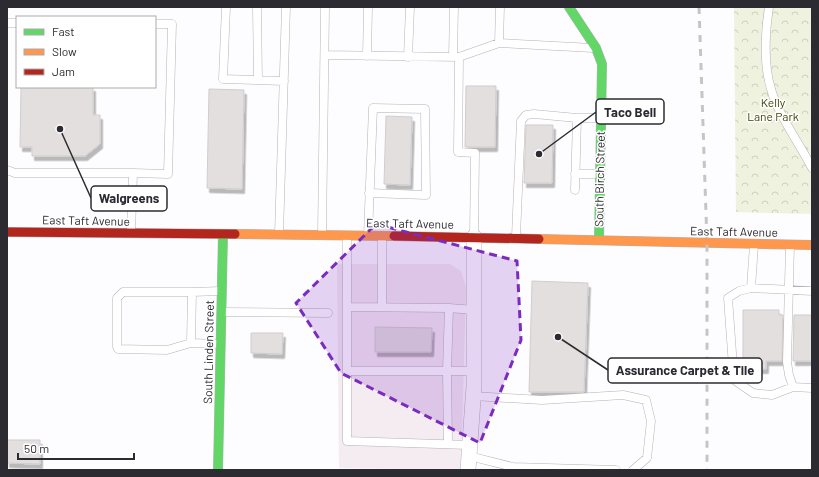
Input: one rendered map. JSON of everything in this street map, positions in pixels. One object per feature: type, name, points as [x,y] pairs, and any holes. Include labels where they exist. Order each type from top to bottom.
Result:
[{"type":"main road","name":"South Birch Street","points":[[569,7],[596,48],[602,64],[599,240]]},
{"type":"main road","name":"East Taft Avenue","points":[[7,232],[474,237],[812,245]]},
{"type":"main road","name":"South Linden Street","points":[[218,470],[224,234]]},
{"type":"street","points":[[468,457],[474,372],[474,237]]},
{"type":"lane","points":[[226,7],[223,79],[284,81]]},
{"type":"lane","points":[[257,7],[258,80]]},
{"type":"lane","points":[[279,234],[286,7]]},
{"type":"lane","points":[[322,235],[325,7]]},
{"type":"lane","points":[[367,56],[368,7]]},
{"type":"lane","points":[[408,57],[410,7]]},
{"type":"lane","points":[[454,7],[458,152],[475,153],[474,237]]},
{"type":"lane","points":[[499,43],[500,7]]},
{"type":"lane","points":[[769,7],[766,67],[771,90],[788,126],[812,168]]},
{"type":"lane","points":[[7,170],[16,173],[168,174],[172,24],[156,24]]},
{"type":"lane","points":[[325,55],[456,57],[499,43],[596,48]]},
{"type":"lane","points":[[368,236],[369,193],[373,108],[425,109],[426,195],[369,193]]},
{"type":"lane","points":[[516,238],[521,121],[526,115],[534,114],[577,118],[602,118]]},
{"type":"lane","points":[[575,190],[577,118]]},
{"type":"lane","points":[[131,233],[132,173]]},
{"type":"lane","points":[[575,174],[600,174]]},
{"type":"lane","points":[[347,236],[347,441],[448,444],[468,457],[513,467],[616,470]]},
{"type":"lane","points":[[382,236],[382,308]]},
{"type":"lane","points":[[752,288],[754,244]]},
{"type":"lane","points":[[790,245],[787,362],[789,375],[793,386]]},
{"type":"lane","points":[[812,291],[752,288],[738,291],[728,298],[734,380],[753,393],[772,395],[793,386],[812,388]]},
{"type":"lane","points":[[221,344],[191,343],[167,350],[118,349],[117,298],[122,292],[222,291]]},
{"type":"lane","points":[[191,343],[192,292]]},
{"type":"lane","points":[[347,307],[449,308],[474,310]]},
{"type":"lane","points":[[448,444],[447,371],[449,308]]},
{"type":"lane","points":[[222,312],[328,313]]},
{"type":"lane","points":[[347,370],[474,372]]},
{"type":"lane","points":[[473,396],[542,400],[623,395],[646,400],[651,421],[647,458],[632,470]]},
{"type":"highlighted area","points":[[376,224],[517,261],[521,340],[480,443],[341,373],[296,303]]},
{"type":"shaded area","points":[[337,264],[450,264],[461,271],[466,287],[461,470],[339,468]]},
{"type":"green space","name":"Kelly Lane Park","points":[[734,7],[812,7],[812,214],[736,212]]},
{"type":"building","points":[[466,86],[496,86],[495,147],[465,147]]},
{"type":"building","points":[[21,88],[93,88],[93,115],[100,115],[100,144],[85,156],[32,156],[32,147],[20,147]]},
{"type":"building","points":[[209,89],[244,90],[242,189],[207,188]]},
{"type":"building","points":[[386,116],[412,117],[410,185],[384,184]]},
{"type":"building","points":[[526,125],[553,125],[552,183],[524,183]]},
{"type":"building","points":[[532,281],[588,283],[584,392],[529,392]]},
{"type":"building","points":[[743,310],[779,310],[779,315],[783,315],[782,361],[766,361],[766,369],[743,369]]},
{"type":"building","points":[[794,315],[812,315],[812,361],[793,361]]},
{"type":"building","points":[[375,327],[432,328],[431,352],[375,352]]},
{"type":"building","points":[[251,333],[283,333],[282,354],[251,353]]},
{"type":"building","points":[[7,440],[40,440],[40,464],[7,463]]},
{"type":"railway","points":[[699,7],[707,243],[707,470]]},
{"type":"traffic: fast","points":[[569,7],[596,48],[602,64],[599,240]]},
{"type":"traffic: fast","points":[[218,470],[223,234]]},
{"type":"traffic: slow","points":[[235,234],[394,236]]},
{"type":"traffic: slow","points":[[539,239],[812,245]]},
{"type":"traffic: jam","points":[[7,232],[235,234]]},
{"type":"traffic: jam","points":[[394,236],[539,239]]},
{"type":"place","name":"Walgreens","points":[[60,129]]},
{"type":"place","name":"Taco Bell","points":[[539,154]]},
{"type":"place","name":"Assurance Carpet & Tile","points":[[558,337]]}]
